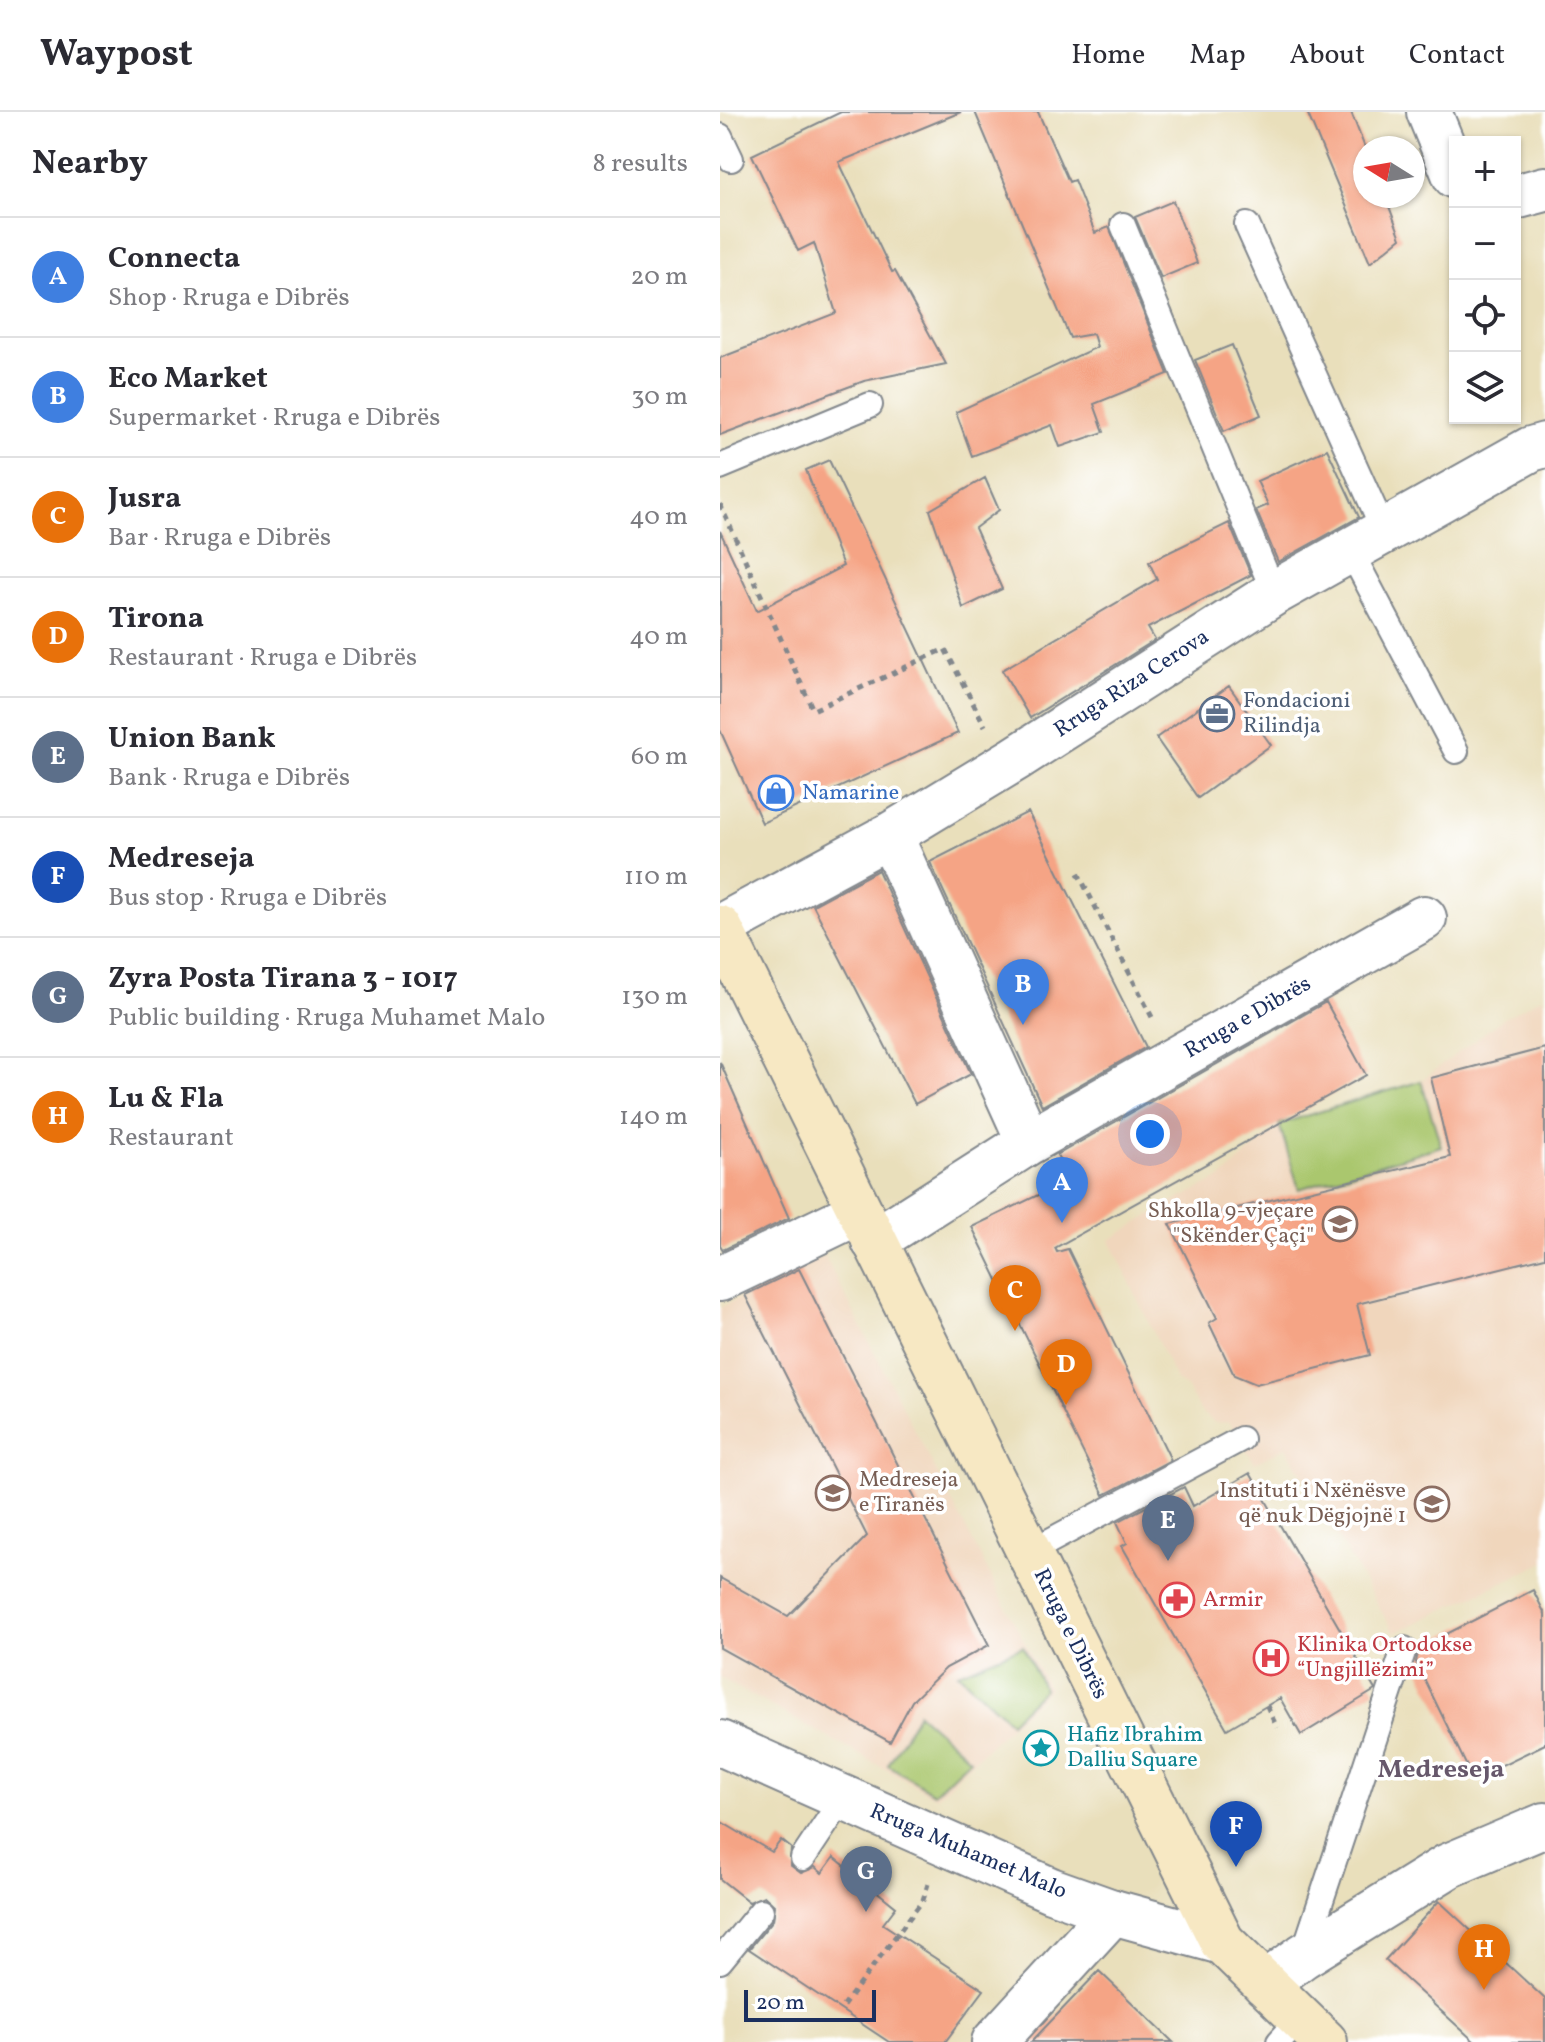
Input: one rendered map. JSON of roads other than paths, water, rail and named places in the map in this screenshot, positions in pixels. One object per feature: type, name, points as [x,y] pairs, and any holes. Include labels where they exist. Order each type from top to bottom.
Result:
[{"type":"main road","name":"Rruga e Dibrës","points":[[720,928],[1222,1942],[1265,1984],[1302,2034]]},
{"type":"street","points":[[1429,112],[1449,161]]},
{"type":"street","points":[[1521,195],[1545,189]]},
{"type":"street","name":"Rruga Riza Cerova","points":[[720,928],[890,835],[1274,593],[1531,449],[1545,445]]},
{"type":"street","points":[[890,835],[1029,1142]]},
{"type":"street","name":"Rruga e Dibrës","points":[[866,1227],[1029,1142],[1424,918]]},
{"type":"street","points":[[720,1279],[866,1227]]},
{"type":"street","name":"Rruga Muhamet Malo","points":[[720,1743],[1051,1890],[1113,1912],[1222,1942]]},
{"type":"street","points":[[1265,1984],[1303,1956],[1448,1866],[1545,1825]]},
{"type":"street","points":[[994,2042],[1113,1912]]},
{"type":"lane","points":[[720,136],[731,159]]},
{"type":"lane","points":[[1123,225],[1274,593]]},
{"type":"lane","points":[[1247,225],[1368,542],[1456,751]]},
{"type":"lane","points":[[720,467],[870,405]]},
{"type":"lane","points":[[1029,1552],[1241,1439]]},
{"type":"lane","points":[[1303,1956],[1404,1649]]},
{"type":"lane","points":[[803,1858],[843,1798]]},
{"type":"lane","points":[[720,1961],[761,1911]]},
{"type":"place","name":"Fondacioni Rilindja","points":[[1217,714]]},
{"type":"place","name":"Namarine","points":[[776,793]]},
{"type":"place","name":"Eco Market","points":[[1023,1025]]},
{"type":"place","name":"Connecta","points":[[1062,1223]]},
{"type":"place","name":"Shkolla 9-vjeçare \"Skënder Çaçi\"","points":[[1340,1224]]},
{"type":"place","name":"Jusra","points":[[1015,1331]]},
{"type":"place","name":"Tirona","points":[[1066,1405]]},
{"type":"place","name":"Medreseja e Tiranës","points":[[833,1493]]},
{"type":"place","name":"Instituti i Nxënësve që nuk Dëgjojnë 1","points":[[1432,1504]]},
{"type":"place","name":"Union Bank","points":[[1168,1561]]},
{"type":"place","name":"Armir","points":[[1177,1600]]},
{"type":"place","name":"Klinika Ortodokse “Ungjillëzimi”","points":[[1271,1658]]},
{"type":"place","name":"Hafiz Ibrahim Dalliu Square","points":[[1041,1748]]},
{"type":"place","name":"Medreseja","points":[[1236,1867]]},
{"type":"place","name":"Zyra Posta Tirana 3 - 1017","points":[[866,1912]]},
{"type":"place","name":"Lu & Fla","points":[[1484,1990]]},
{"type":"district","name":"Medreseja","points":[[1441,1770]]}]
